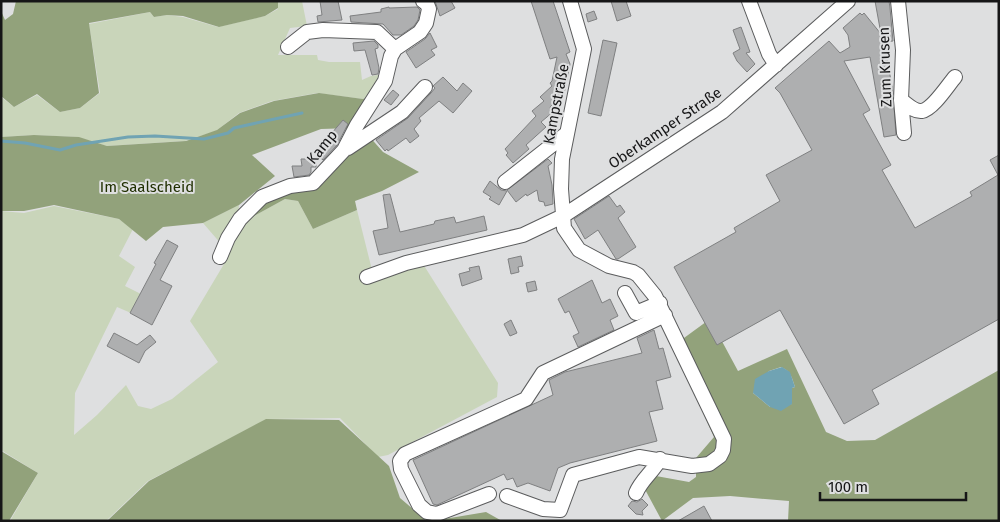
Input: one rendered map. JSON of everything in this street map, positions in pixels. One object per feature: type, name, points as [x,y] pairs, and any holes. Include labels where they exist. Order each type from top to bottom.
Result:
[{"type":"street","points":[[288,47],[307,32],[323,30],[377,32],[395,49],[420,32],[426,22],[429,9],[423,1]]},
{"type":"street","name":"Kampstraße","points":[[563,216],[561,189],[562,159],[584,49],[570,1]]},
{"type":"street","points":[[749,1],[769,54],[776,65]]},
{"type":"street","name":"Oberkamper Straße","points":[[367,277],[406,263],[523,235],[563,216],[722,112],[848,1]]},
{"type":"street","name":"Zum Krusen","points":[[898,1],[902,50],[904,133]]},
{"type":"street","name":"Kamp","points":[[220,257],[228,238],[240,219],[262,197],[290,186],[313,182],[344,150],[357,125],[385,81],[391,56],[395,49]]},
{"type":"street","points":[[902,100],[915,110],[922,111],[929,108],[954,77]]},
{"type":"street","points":[[344,150],[402,112],[425,87]]},
{"type":"street","points":[[505,182],[566,134]]},
{"type":"street","points":[[507,496],[543,509],[560,510],[574,475],[639,457],[660,459],[692,466],[709,464],[720,456],[724,450],[724,439],[709,418],[662,309],[638,275],[608,266],[579,250],[564,228],[563,216]]},
{"type":"street","points":[[625,292],[636,314],[662,309]]},
{"type":"street","points":[[489,494],[436,514],[427,512],[419,505],[401,469],[400,461],[405,454],[526,398],[543,373],[662,309]]},
{"type":"street","points":[[636,493],[639,485],[654,469],[660,459]]},
{"type":"green space","points":[[16,1],[278,1],[278,8],[265,16],[219,27],[183,16],[167,15],[154,17],[150,12],[89,23],[99,93],[80,108],[60,112],[37,94],[14,107],[1,96],[1,11],[5,20],[13,14]]},
{"type":"green space","points":[[278,1],[302,1],[307,26],[290,28],[278,55],[317,55],[318,60],[329,62],[360,62],[362,80],[384,74],[374,95],[363,99],[317,93],[272,101],[239,113],[216,131],[185,141],[107,146],[77,137],[33,135],[1,137],[1,97],[14,107],[37,95],[60,112],[80,108],[100,93],[89,24],[150,12],[154,17],[167,15],[183,17],[218,27],[265,16],[278,9]]},
{"type":"green space","name":"Im Saalscheid","points":[[319,93],[363,99],[374,95],[352,128],[321,129],[252,155],[275,176],[239,205],[203,223],[163,227],[146,241],[119,219],[54,205],[24,211],[1,211],[1,137],[34,135],[79,137],[107,146],[186,141],[217,130],[240,113],[274,101]]},
{"type":"green space","points":[[360,126],[383,152],[419,172],[382,191],[355,201],[357,210],[313,229],[298,201],[285,199],[236,226],[270,194],[313,185]]},
{"type":"green space","points":[[285,199],[298,201],[313,229],[357,210],[374,278],[423,264],[498,383],[497,397],[388,455],[378,457],[340,418],[267,419],[148,481],[106,521],[10,521],[38,473],[1,450],[1,211],[24,213],[54,206],[119,219],[133,229],[119,256],[135,267],[125,286],[141,294],[131,313],[117,307],[75,393],[74,435],[97,415],[126,385],[138,406],[151,409],[172,399],[218,362],[190,321],[224,264],[236,226]]},
{"type":"green space","points":[[239,205],[238,217],[222,245],[203,223]]},
{"type":"green space","points":[[710,319],[738,371],[787,349],[826,432],[847,441],[875,440],[999,370],[999,521],[788,521],[789,501],[730,496],[693,498],[662,521],[641,482],[656,476],[689,482],[696,477],[696,458],[714,437],[673,346]],"holes":[[[781,367],[791,375],[795,387],[792,388],[792,404],[770,407],[753,393],[769,371]]]},
{"type":"green space","points":[[266,419],[339,420],[389,466],[400,498],[427,521],[107,521],[149,481]]},
{"type":"green space","points":[[1,451],[38,473],[9,521],[1,521]]},
{"type":"green space","points":[[486,512],[502,521],[432,521]]},
{"type":"water","points":[[782,367],[790,372],[795,387],[792,388],[792,404],[781,411],[770,407],[753,393],[755,379],[769,371]]},
{"type":"building","points":[[320,1],[338,1],[342,20],[318,22],[317,16],[322,15]]},
{"type":"building","points":[[435,1],[451,1],[455,8],[440,16]]},
{"type":"building","points":[[531,1],[553,1],[570,52],[566,54],[570,64],[564,94],[550,107],[553,112],[541,122],[546,127],[526,145],[529,149],[513,163],[506,155],[508,153],[505,149],[536,116],[532,111],[544,101],[540,97],[552,86],[550,83],[557,57],[550,59]]},
{"type":"building","points":[[611,1],[626,1],[631,16],[617,21]]},
{"type":"building","points":[[875,1],[889,1],[893,41],[884,42],[893,92],[896,135],[884,137],[870,57],[844,61],[870,110],[863,114],[891,165],[882,170],[915,228],[972,196],[970,192],[998,175],[990,160],[999,155],[999,319],[872,390],[879,404],[844,424],[780,310],[717,345],[674,267],[736,232],[734,228],[780,201],[766,175],[812,150],[780,93],[775,88],[829,41],[840,53],[850,47],[848,35],[843,28],[860,13],[862,15],[864,13],[881,34]]},
{"type":"building","points":[[389,7],[417,7],[420,10],[418,20],[414,26],[401,35],[393,35],[383,24],[351,22],[350,16],[381,12],[381,9]]},
{"type":"building","points":[[594,11],[597,19],[588,22],[586,14]]},
{"type":"building","points":[[741,27],[750,52],[746,53],[755,64],[747,72],[737,61],[733,53],[740,49],[733,30]]},
{"type":"building","points":[[430,33],[437,47],[431,50],[435,55],[416,68],[406,52],[425,39]]},
{"type":"building","points":[[603,40],[617,43],[601,116],[588,113]]},
{"type":"building","points":[[374,41],[378,45],[378,48],[375,49],[379,68],[378,74],[372,75],[365,50],[354,51],[353,43]]},
{"type":"building","points":[[443,77],[457,91],[463,83],[472,91],[453,113],[439,101],[419,118],[421,121],[414,129],[419,136],[410,143],[406,138],[388,151],[387,149],[385,151],[376,140],[408,118],[435,88],[433,86]]},
{"type":"building","points":[[393,90],[399,95],[391,105],[384,100]]},
{"type":"building","points":[[343,120],[348,124],[337,145],[323,160],[317,155],[333,136],[331,134]]},
{"type":"building","points":[[301,159],[316,159],[316,167],[311,167],[309,175],[294,177],[292,166],[302,166]]},
{"type":"building","points":[[548,159],[552,163],[548,166],[553,204],[545,206],[544,202],[539,201],[537,190],[527,196],[526,194],[516,202],[507,190]]},
{"type":"building","points":[[490,181],[501,190],[507,191],[499,205],[489,199],[491,197],[483,192]]},
{"type":"building","points":[[390,194],[400,232],[454,217],[456,223],[484,216],[487,230],[379,255],[373,231],[388,228],[383,195]]},
{"type":"building","points":[[609,196],[617,207],[620,205],[625,212],[618,218],[636,247],[618,259],[616,259],[598,230],[585,239],[574,219]]},
{"type":"building","points":[[167,240],[178,246],[160,280],[172,286],[152,325],[130,313]]},
{"type":"building","points":[[521,256],[523,266],[518,267],[519,272],[511,274],[508,259]]},
{"type":"building","points":[[479,266],[482,279],[462,286],[459,274],[470,271],[469,268]]},
{"type":"building","points":[[592,280],[602,303],[610,299],[618,316],[610,320],[614,330],[578,347],[573,336],[579,333],[569,311],[565,313],[558,299]]},
{"type":"building","points":[[535,281],[537,290],[528,292],[526,283]]},
{"type":"building","points":[[511,320],[517,333],[510,336],[504,324]]},
{"type":"building","points":[[654,330],[659,349],[663,348],[671,377],[656,381],[663,409],[649,412],[657,441],[570,463],[558,468],[550,491],[528,483],[517,487],[513,478],[507,480],[504,474],[437,505],[433,504],[413,460],[553,395],[549,380],[565,372],[642,353],[637,338]]},
{"type":"building","points":[[114,333],[137,345],[150,335],[156,342],[145,351],[139,363],[107,346]]},
{"type":"building","points":[[642,499],[648,505],[642,511],[643,515],[636,514],[628,506],[632,501],[637,502]]},
{"type":"building","points":[[704,506],[712,521],[678,521]]},
{"type":"waterway","points":[[1,141],[25,143],[60,150],[76,145],[128,137],[155,136],[204,139],[228,133],[234,128],[302,113]]}]
